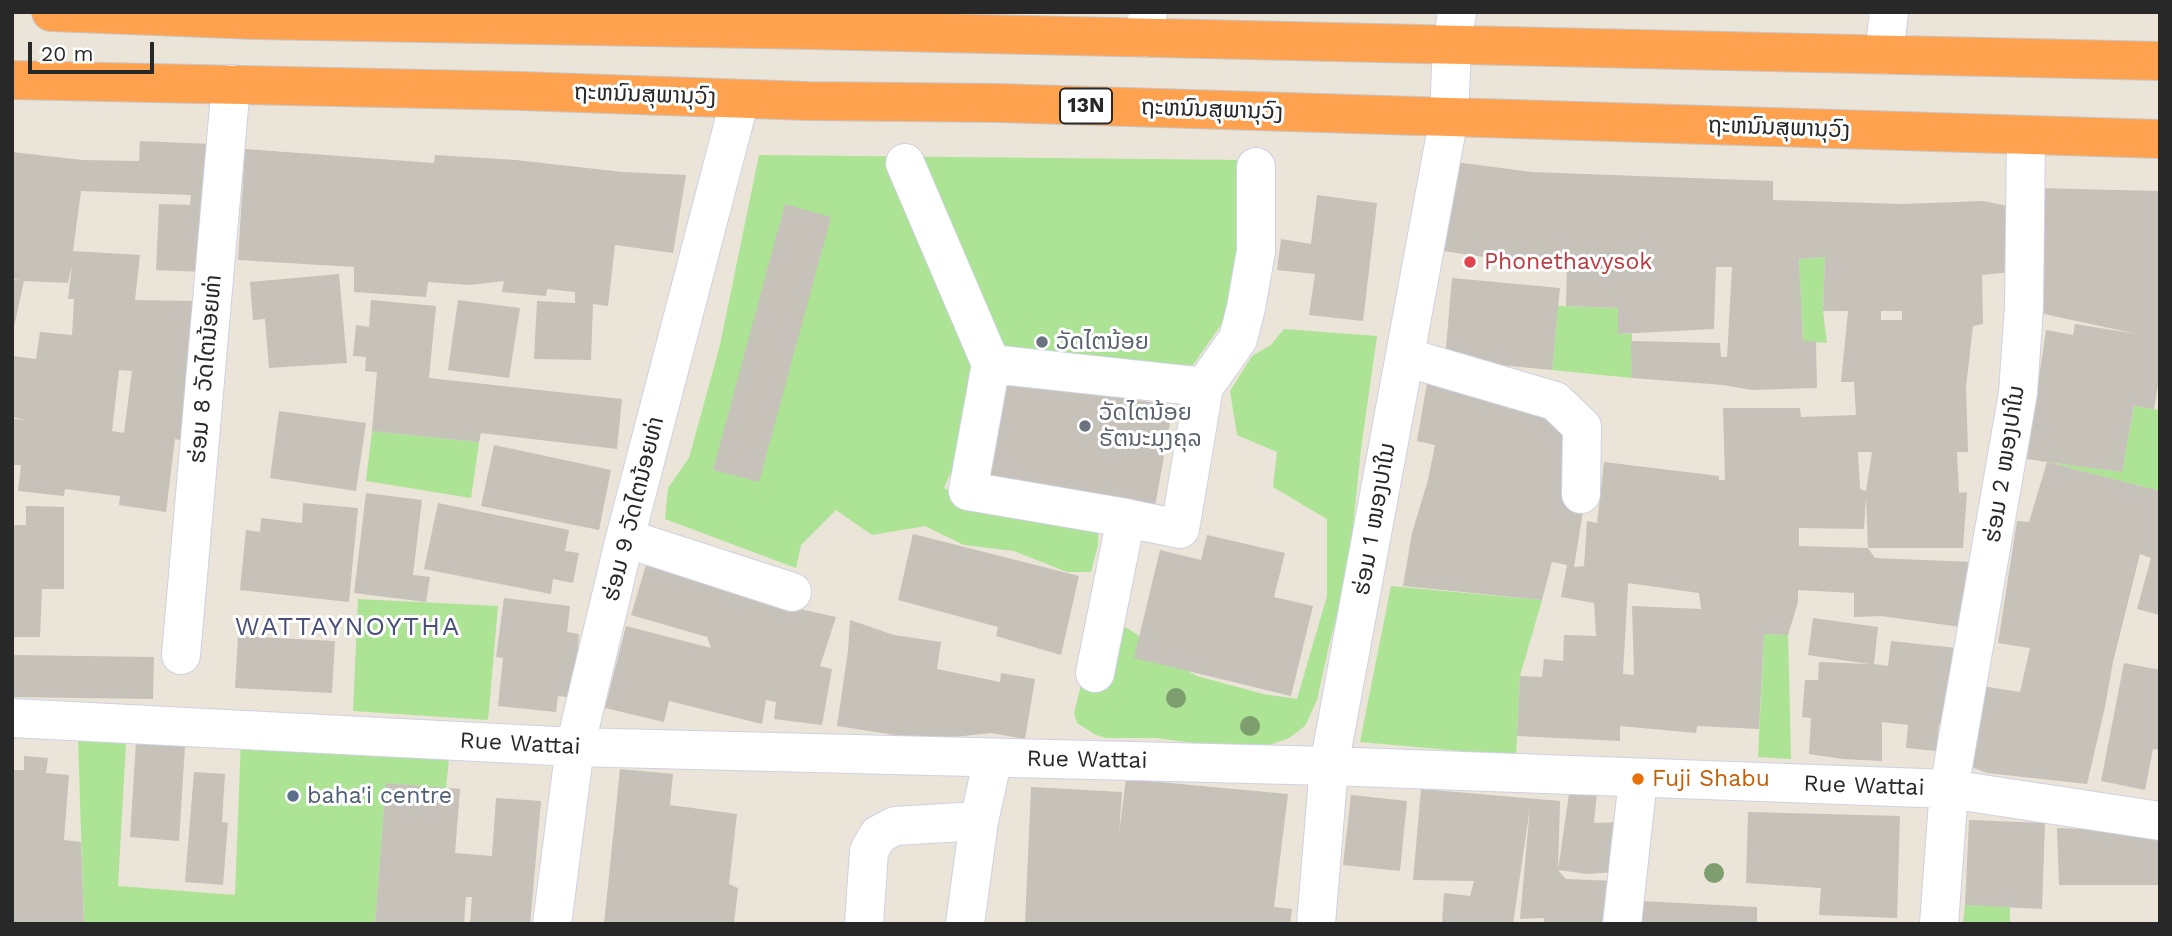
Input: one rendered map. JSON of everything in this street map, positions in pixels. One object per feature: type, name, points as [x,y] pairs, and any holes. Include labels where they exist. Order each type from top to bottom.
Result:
[{"type":"highway","points":[[51,12],[1454,29],[1884,55],[2160,61]]},
{"type":"highway","name":"ຖະຫນົນສຸພານຸວົງ","points":[[12,80],[998,103],[2160,139]]},
{"type":"street","points":[[1884,55],[1889,12]]},
{"type":"street","name":"ຮ່ອມ 1 ໜອງປາໃນ","points":[[1316,924],[1329,766],[1449,117],[1454,29]]},
{"type":"street","name":"ຮ່ອມ 8 ວັດໄຕນ້ອຍທ່າ","points":[[181,654],[231,84]]},
{"type":"street","name":"ຮ່ອມ 9 ວັດໄຕນ້ອຍທ່າ","points":[[552,924],[575,747],[625,538],[740,99]]},
{"type":"street","name":"ຮ່ອມ 2 ໜອງປາໃນ","points":[[1939,924],[1949,789],[2018,393],[2024,307],[2026,135]]},
{"type":"street","points":[[905,163],[991,364],[968,491],[1180,529],[1204,387],[1238,339],[1247,309],[1256,251],[1256,167]]},
{"type":"street","points":[[1405,357],[1555,401],[1582,427],[1581,494]]},
{"type":"street","points":[[991,364],[1204,387]]},
{"type":"street","points":[[1095,673],[1126,519]]},
{"type":"street","points":[[625,538],[792,593]]},
{"type":"street","name":"Rue Wattai","points":[[12,718],[575,747],[1329,766],[1949,789],[2160,821]]},
{"type":"street","points":[[965,924],[979,821],[993,758]]},
{"type":"street","points":[[1622,924],[1638,779]]},
{"type":"street","points":[[864,924],[869,851],[878,835],[895,826],[979,821]]},
{"type":"green space","points":[[759,155],[1244,160],[1246,231],[1228,315],[1193,365],[1077,360],[973,422],[944,488],[977,504],[1098,516],[1098,545],[1091,572],[1067,572],[1014,551],[964,545],[925,526],[872,535],[836,510],[801,545],[796,568],[665,519],[668,488],[689,458],[720,345]]},
{"type":"green space","points":[[1825,257],[1823,311],[1827,343],[1803,341],[1799,259]]},
{"type":"green space","points":[[1558,306],[1618,308],[1618,334],[1632,334],[1632,378],[1552,370]]},
{"type":"green space","points":[[1284,329],[1377,336],[1361,449],[1348,576],[1317,700],[1305,726],[1289,738],[1253,751],[1156,738],[1106,738],[1096,735],[1077,723],[1074,713],[1088,657],[1122,625],[1138,635],[1145,648],[1197,676],[1263,694],[1297,699],[1327,596],[1327,519],[1273,487],[1277,452],[1237,435],[1230,391],[1252,356],[1271,345]]},
{"type":"green space","points":[[2134,406],[2160,410],[2160,491],[2047,462],[2122,472]]},
{"type":"green space","points":[[372,431],[479,442],[471,498],[366,481]]},
{"type":"green space","points":[[1391,586],[1542,600],[1520,676],[1516,756],[1360,742]]},
{"type":"green space","points":[[358,599],[498,606],[488,720],[353,711]]},
{"type":"green space","points":[[1764,634],[1788,635],[1791,759],[1758,757]]},
{"type":"green space","points":[[241,738],[450,749],[446,788],[386,783],[375,924],[84,924],[78,739],[126,743],[118,886],[235,895]]},
{"type":"green space","points":[[1965,905],[2010,907],[2010,924],[1963,924]]},
{"type":"building","points":[[140,141],[212,144],[205,272],[156,270],[159,204],[190,205],[191,195],[81,191],[73,251],[140,255],[135,300],[193,301],[190,442],[175,439],[166,512],[119,505],[120,496],[65,489],[64,496],[18,491],[21,465],[12,465],[12,419],[26,420],[12,417],[12,356],[36,359],[40,332],[72,335],[74,299],[68,299],[72,266],[68,283],[24,281],[12,336],[12,280],[20,280],[12,279],[12,152],[83,160],[139,161]],"holes":[[[119,370],[132,371],[124,433],[112,431]]]},
{"type":"building","points":[[245,149],[434,163],[435,155],[686,175],[673,253],[615,245],[608,306],[593,304],[591,360],[534,359],[537,301],[575,303],[575,292],[547,289],[546,296],[502,292],[504,281],[470,285],[428,282],[426,297],[354,292],[354,267],[238,260]]},
{"type":"building","points":[[1455,162],[1532,172],[1773,181],[1773,200],[1904,204],[1983,201],[2008,206],[2010,272],[1982,275],[1983,324],[1973,326],[1966,387],[1968,452],[1957,452],[1959,493],[1967,492],[1963,548],[1868,548],[1875,558],[1972,562],[1961,627],[1881,616],[1854,617],[1854,593],[1798,590],[1798,602],[1788,635],[1764,634],[1759,729],[1697,726],[1696,733],[1620,726],[1620,741],[1517,736],[1520,676],[1542,677],[1544,659],[1563,661],[1564,635],[1596,636],[1594,603],[1561,597],[1567,565],[1552,562],[1542,600],[1403,586],[1412,533],[1435,445],[1417,441],[1427,383],[1545,408],[1574,431],[1567,508],[1583,511],[1574,567],[1584,566],[1587,521],[1597,523],[1604,462],[1719,476],[1719,480],[1725,480],[1723,408],[1800,408],[1801,417],[1856,415],[1854,382],[1841,382],[1848,311],[1823,311],[1825,257],[1799,259],[1803,341],[1816,341],[1817,388],[1752,390],[1632,378],[1631,341],[1720,343],[1721,357],[1727,357],[1732,267],[1716,267],[1714,329],[1618,334],[1618,308],[1566,306],[1567,264],[1519,262],[1443,251]],"holes":[[[1881,311],[1902,311],[1902,320],[1881,320]],[[1858,452],[1872,452],[1866,491],[1860,489]],[[1866,497],[1868,548],[1799,546],[1799,528],[1864,529]],[[1628,583],[1699,593],[1701,609],[1632,606],[1634,675],[1623,674]]]},
{"type":"building","points":[[2034,188],[2160,191],[2160,373],[2154,409],[2134,406],[2122,472],[2027,459],[2046,330],[2073,335],[2075,324],[2137,334],[2035,312]]},
{"type":"building","points":[[1317,195],[1377,203],[1363,321],[1309,315],[1315,274],[1277,270],[1281,239],[1311,244]]},
{"type":"building","points":[[785,204],[831,217],[759,482],[713,470]]},
{"type":"building","points":[[339,274],[347,363],[269,368],[265,319],[253,320],[250,282]]},
{"type":"building","points":[[1452,278],[1560,288],[1552,370],[1445,360]]},
{"type":"building","points":[[371,300],[436,306],[429,378],[622,399],[617,449],[481,433],[479,442],[372,431],[377,372],[365,371],[366,357],[353,356],[356,325],[369,327]]},
{"type":"building","points":[[458,300],[520,308],[509,378],[448,370]]},
{"type":"building","name":"ວັດໄຕນ້ອຍ","points":[[1003,378],[1173,406],[1154,512],[986,486]]},
{"type":"building","points":[[279,411],[366,423],[356,491],[270,478]]},
{"type":"building","points":[[494,445],[611,470],[599,530],[481,506]]},
{"type":"building","points":[[2047,462],[2160,491],[2160,615],[2137,609],[2151,558],[2140,554],[2087,784],[1987,773],[1974,768],[1966,747],[1975,685],[2020,692],[2030,648],[1998,643],[2017,521],[2029,522]]},
{"type":"building","points":[[366,493],[422,500],[413,575],[430,577],[426,602],[354,593]]},
{"type":"building","points":[[303,503],[358,508],[349,602],[240,590],[246,530],[260,532],[261,518],[302,523]]},
{"type":"building","points":[[438,503],[569,530],[565,551],[579,553],[573,583],[553,579],[551,594],[424,569]]},
{"type":"building","points":[[26,506],[64,507],[64,589],[42,589],[40,637],[12,637],[12,525],[26,525]]},
{"type":"building","points":[[913,534],[1079,576],[1061,655],[996,636],[998,627],[898,600]]},
{"type":"building","points":[[1207,535],[1285,553],[1274,597],[1313,606],[1291,696],[1134,658],[1160,550],[1201,560]]},
{"type":"building","points":[[649,555],[768,602],[836,617],[820,666],[832,669],[822,725],[774,719],[776,702],[766,700],[762,724],[669,701],[664,722],[605,708],[626,626],[711,648],[707,637],[631,615]]},
{"type":"building","points":[[504,598],[570,606],[567,632],[579,634],[575,698],[558,696],[556,712],[498,706],[503,658],[496,657]]},
{"type":"building","points":[[1813,618],[1878,627],[1874,664],[1888,666],[1891,641],[1957,648],[1949,723],[1939,725],[1936,751],[1906,748],[1908,725],[1882,722],[1882,761],[1809,754],[1811,718],[1802,717],[1805,680],[1818,680],[1819,662],[1869,664],[1808,655]]},
{"type":"building","points":[[850,620],[894,635],[941,642],[937,669],[1000,682],[1001,673],[1035,679],[1025,739],[991,733],[927,740],[837,726]]},
{"type":"building","points":[[238,636],[335,641],[332,693],[235,688]]},
{"type":"building","points":[[12,655],[154,657],[153,699],[12,697]]},
{"type":"building","points":[[2124,663],[2160,670],[2160,750],[2153,749],[2145,790],[2101,781]]},
{"type":"building","points":[[137,726],[186,730],[179,841],[130,837]]},
{"type":"building","points":[[24,756],[48,758],[46,773],[69,775],[64,840],[81,842],[84,924],[12,924],[12,770],[24,770]]},
{"type":"building","points":[[620,769],[673,774],[670,805],[737,814],[729,884],[738,888],[734,924],[604,924]]},
{"type":"building","points":[[194,772],[225,774],[222,822],[228,823],[223,885],[185,882]]},
{"type":"building","points":[[1126,779],[1288,794],[1274,907],[1292,909],[1290,924],[1025,924],[1031,787],[1122,792],[1119,833]]},
{"type":"building","points":[[386,783],[460,789],[455,853],[492,856],[496,798],[541,801],[530,924],[470,924],[472,897],[466,897],[464,924],[375,924]]},
{"type":"building","points":[[1570,787],[1597,792],[1594,823],[1623,822],[1617,872],[1587,874],[1558,870]]},
{"type":"building","points":[[1421,789],[1560,801],[1558,870],[1566,879],[1615,881],[1613,924],[1544,924],[1544,918],[1520,919],[1530,807],[1513,924],[1442,924],[1444,893],[1470,896],[1474,881],[1413,880]]},
{"type":"building","points":[[1351,795],[1407,801],[1400,871],[1343,865]]},
{"type":"building","points":[[1748,812],[1900,816],[1897,918],[1819,915],[1821,888],[1746,883]]},
{"type":"building","points":[[1969,820],[2045,823],[2042,909],[1965,905]]},
{"type":"building","points":[[2057,828],[2160,832],[2160,885],[2059,885]]},
{"type":"building","points":[[1641,901],[1757,907],[1757,924],[1640,924]]},
{"type":"place","name":"Phonethavysok","points":[[1470,262]]},
{"type":"place","name":"ວັດໄຕນ້ອຍ","points":[[1042,342]]},
{"type":"place","name":"ວັດໄຕນ້ອຍ ຣັຕນະມຸງຄຸລ","points":[[1085,426]]},
{"type":"place","name":"Fuji Shabu","points":[[1638,779]]},
{"type":"place","name":"baha'i centre","points":[[293,796]]},
{"type":"district","name":"WATTAYNOYTHA","points":[[348,627]]}]
